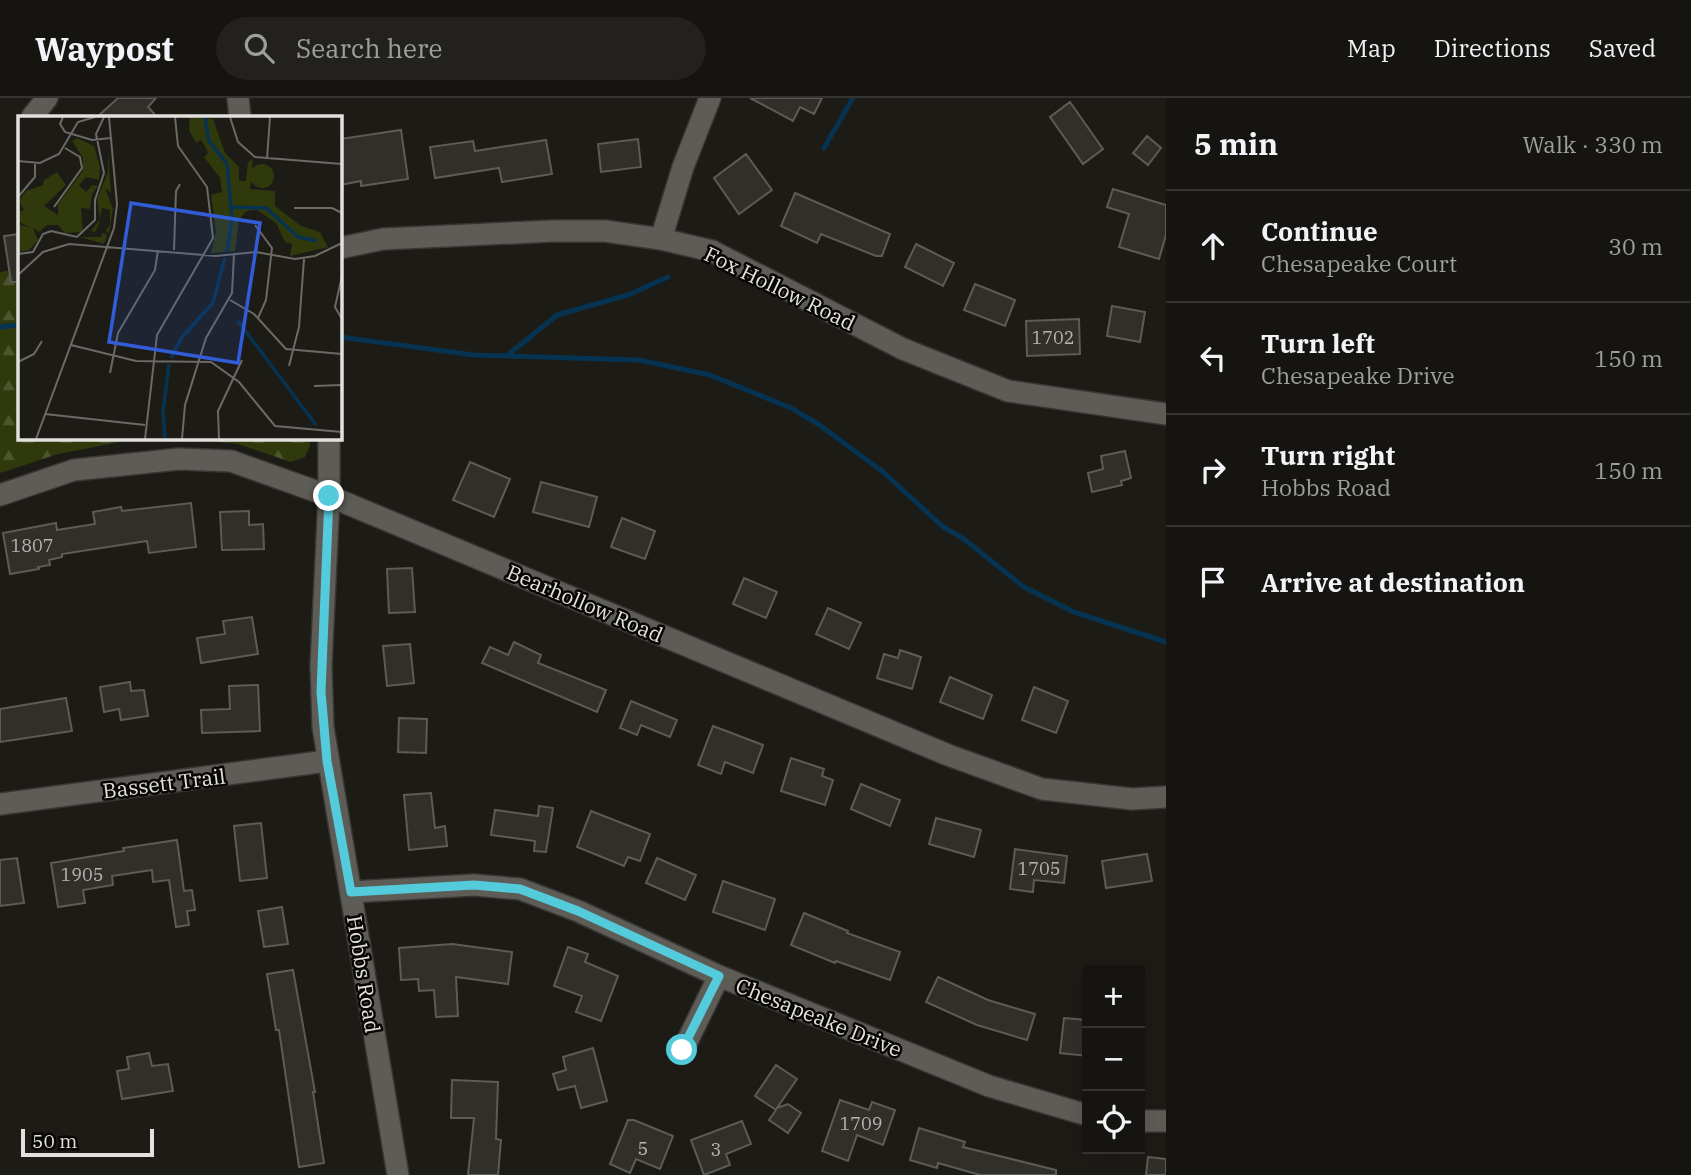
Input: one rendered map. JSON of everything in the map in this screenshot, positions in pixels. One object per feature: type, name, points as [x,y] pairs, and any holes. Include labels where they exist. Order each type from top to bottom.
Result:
[{"type":"street","points":[[33,116],[47,98]]},
{"type":"street","points":[[238,98],[240,116]]},
{"type":"street","points":[[661,239],[683,167],[710,98]]},
{"type":"street","name":"Fox Hollow Road","points":[[341,248],[383,239],[553,231],[605,232],[661,239],[712,251],[903,349],[1009,391],[1166,414]]},
{"type":"street","name":"Hobbs Road","points":[[329,439],[321,666],[323,727],[398,1175]]},
{"type":"street","name":"Bearhollow Road","points":[[0,495],[74,470],[178,459],[232,461],[329,496],[948,755],[1042,789],[1132,799],[1166,797]]},
{"type":"street","name":"Bassett Trail","points":[[0,804],[327,761]]},
{"type":"street","name":"Chesapeake Drive","points":[[351,892],[474,885],[520,889],[578,911],[719,976],[989,1086],[1082,1114]]},
{"type":"street","points":[[682,1050],[719,976]]},
{"type":"street","points":[[1145,1121],[1166,1121]]},
{"type":"green space","points":[[18,269],[18,439],[161,439],[125,441],[58,454],[0,473],[0,272]]},
{"type":"green space","points":[[195,439],[309,439],[310,446],[305,457],[291,462],[238,444]]},
{"type":"building","points":[[118,98],[156,98],[148,107],[156,116],[98,116]]},
{"type":"building","points":[[750,98],[822,98],[814,114],[800,107],[793,121]]},
{"type":"building","points":[[1070,102],[1103,149],[1083,164],[1050,117]]},
{"type":"building","points":[[401,130],[408,179],[361,186],[361,181],[341,185],[341,139]]},
{"type":"building","points":[[1147,136],[1161,148],[1148,165],[1133,153]]},
{"type":"building","points":[[638,139],[641,167],[601,172],[598,144]]},
{"type":"building","points":[[546,140],[552,174],[502,182],[499,168],[435,178],[430,147],[473,141],[475,151]]},
{"type":"building","points":[[746,154],[772,190],[739,214],[714,178]]},
{"type":"building","points":[[1113,189],[1166,205],[1166,235],[1159,259],[1119,247],[1129,214],[1107,207]]},
{"type":"building","points":[[795,193],[890,234],[882,256],[821,234],[817,243],[781,226]]},
{"type":"building","points":[[18,234],[18,282],[11,282],[4,236]]},
{"type":"building","points":[[916,244],[954,263],[943,286],[905,267]]},
{"type":"building","points":[[975,284],[1015,300],[1005,326],[964,310]]},
{"type":"building","points":[[1112,306],[1145,312],[1140,342],[1107,336]]},
{"type":"building","points":[[1079,319],[1080,354],[1027,356],[1026,321]]},
{"type":"building","points":[[1125,451],[1131,478],[1121,481],[1122,485],[1092,492],[1088,473],[1103,469],[1101,456]]},
{"type":"building","points":[[470,462],[510,479],[494,517],[453,500]]},
{"type":"building","points":[[541,482],[597,497],[589,527],[533,512]]},
{"type":"building","points":[[191,503],[196,547],[149,553],[147,541],[62,554],[62,557],[49,560],[50,565],[10,574],[3,533],[56,523],[57,530],[95,524],[93,512],[121,507],[122,511]]},
{"type":"building","points":[[249,511],[249,525],[263,524],[264,549],[222,550],[220,512]]},
{"type":"building","points":[[622,518],[655,531],[645,559],[611,547]]},
{"type":"building","points":[[412,568],[415,612],[389,613],[387,569]]},
{"type":"building","points":[[744,578],[777,592],[766,618],[733,604]]},
{"type":"building","points":[[828,608],[861,623],[849,649],[816,634]]},
{"type":"building","points":[[252,617],[258,654],[201,663],[197,638],[225,634],[223,621]]},
{"type":"building","points":[[514,642],[541,655],[538,663],[606,690],[597,712],[482,663],[490,647],[508,655]]},
{"type":"building","points":[[410,644],[414,683],[387,686],[383,646]]},
{"type":"building","points":[[900,650],[921,657],[912,689],[877,678],[884,654],[898,658]]},
{"type":"building","points":[[950,677],[992,695],[983,719],[940,702]]},
{"type":"building","points":[[130,682],[131,691],[144,690],[148,716],[121,720],[119,709],[104,712],[100,687]]},
{"type":"building","points":[[258,685],[260,731],[202,733],[201,710],[230,709],[229,686]]},
{"type":"building","points":[[1034,687],[1068,701],[1056,733],[1022,720]]},
{"type":"building","points":[[66,698],[72,731],[0,742],[0,709]]},
{"type":"building","points":[[631,701],[677,720],[670,737],[641,725],[637,735],[620,728]]},
{"type":"building","points":[[399,718],[427,719],[426,753],[398,752]]},
{"type":"building","points":[[713,726],[763,745],[753,773],[725,762],[721,774],[698,765]]},
{"type":"building","points":[[791,758],[824,769],[822,776],[833,780],[825,805],[781,791]]},
{"type":"building","points":[[861,784],[900,800],[890,826],[851,809]]},
{"type":"building","points":[[431,793],[435,828],[445,826],[447,846],[409,850],[404,795]]},
{"type":"building","points":[[539,806],[553,808],[546,852],[534,851],[535,841],[491,835],[495,810],[538,816]]},
{"type":"building","points":[[591,811],[650,834],[640,861],[628,857],[624,866],[577,847]]},
{"type":"building","points":[[936,818],[981,830],[974,857],[929,844]]},
{"type":"building","points":[[261,823],[267,878],[240,881],[234,826]]},
{"type":"building","points":[[177,840],[184,891],[192,890],[195,910],[187,911],[189,925],[176,927],[169,880],[153,882],[152,870],[112,876],[113,885],[83,890],[85,903],[58,907],[51,863]]},
{"type":"building","points":[[1015,849],[1067,856],[1064,883],[1034,880],[1033,892],[1010,889]]},
{"type":"building","points":[[1147,854],[1152,881],[1106,888],[1102,861]]},
{"type":"building","points":[[17,858],[24,903],[0,906],[0,860]]},
{"type":"building","points":[[657,858],[696,875],[685,900],[646,883]]},
{"type":"building","points":[[723,881],[775,899],[765,930],[713,912]]},
{"type":"building","points":[[282,907],[288,944],[264,947],[258,911]]},
{"type":"building","points":[[804,913],[848,931],[847,933],[900,952],[890,980],[836,961],[835,963],[791,945]]},
{"type":"building","points":[[452,944],[512,952],[508,984],[456,977],[458,1016],[436,1017],[434,990],[419,991],[418,979],[401,980],[399,948]]},
{"type":"building","points":[[568,947],[588,954],[585,962],[618,976],[601,1021],[576,1012],[582,996],[554,986]]},
{"type":"building","points":[[293,970],[315,1092],[324,1163],[299,1167],[279,1030],[276,1030],[267,974]]},
{"type":"building","points":[[938,977],[988,1000],[1035,1014],[1027,1040],[977,1025],[926,1002]]},
{"type":"building","points":[[1064,1018],[1082,1020],[1082,1055],[1060,1053]]},
{"type":"building","points":[[593,1048],[607,1101],[581,1108],[575,1086],[558,1090],[553,1074],[566,1070],[563,1057]]},
{"type":"building","points":[[149,1053],[152,1066],[168,1064],[173,1091],[122,1099],[117,1071],[129,1069],[127,1057]]},
{"type":"building","points":[[776,1065],[797,1079],[777,1108],[788,1104],[801,1113],[788,1133],[769,1120],[776,1110],[755,1096]]},
{"type":"building","points":[[452,1080],[498,1082],[496,1139],[501,1140],[498,1175],[468,1175],[474,1118],[451,1118]]},
{"type":"building","points":[[840,1100],[869,1110],[872,1102],[895,1110],[883,1145],[857,1135],[848,1161],[822,1151]]},
{"type":"building","points":[[628,1120],[673,1136],[660,1169],[636,1159],[630,1173],[610,1164]]},
{"type":"building","points":[[742,1121],[751,1144],[726,1154],[730,1165],[704,1175],[691,1140]]},
{"type":"building","points":[[919,1128],[965,1142],[963,1147],[1056,1170],[1056,1175],[980,1175],[938,1163],[937,1168],[910,1160]]},
{"type":"building","points":[[1148,1157],[1166,1159],[1166,1175],[1146,1175]]},
{"type":"waterway","points":[[824,148],[853,98]]},
{"type":"waterway","points":[[509,354],[557,315],[628,295],[668,277]]},
{"type":"waterway","points":[[0,327],[18,325]]},
{"type":"waterway","points":[[341,337],[474,355],[639,360],[710,375],[791,408],[818,424],[882,471],[942,526],[964,539],[1024,587],[1074,612],[1166,642]]},
{"type":"route","points":[[329,496],[321,692],[327,761],[351,892],[474,885],[520,889],[578,911],[719,976],[682,1050]]}]
